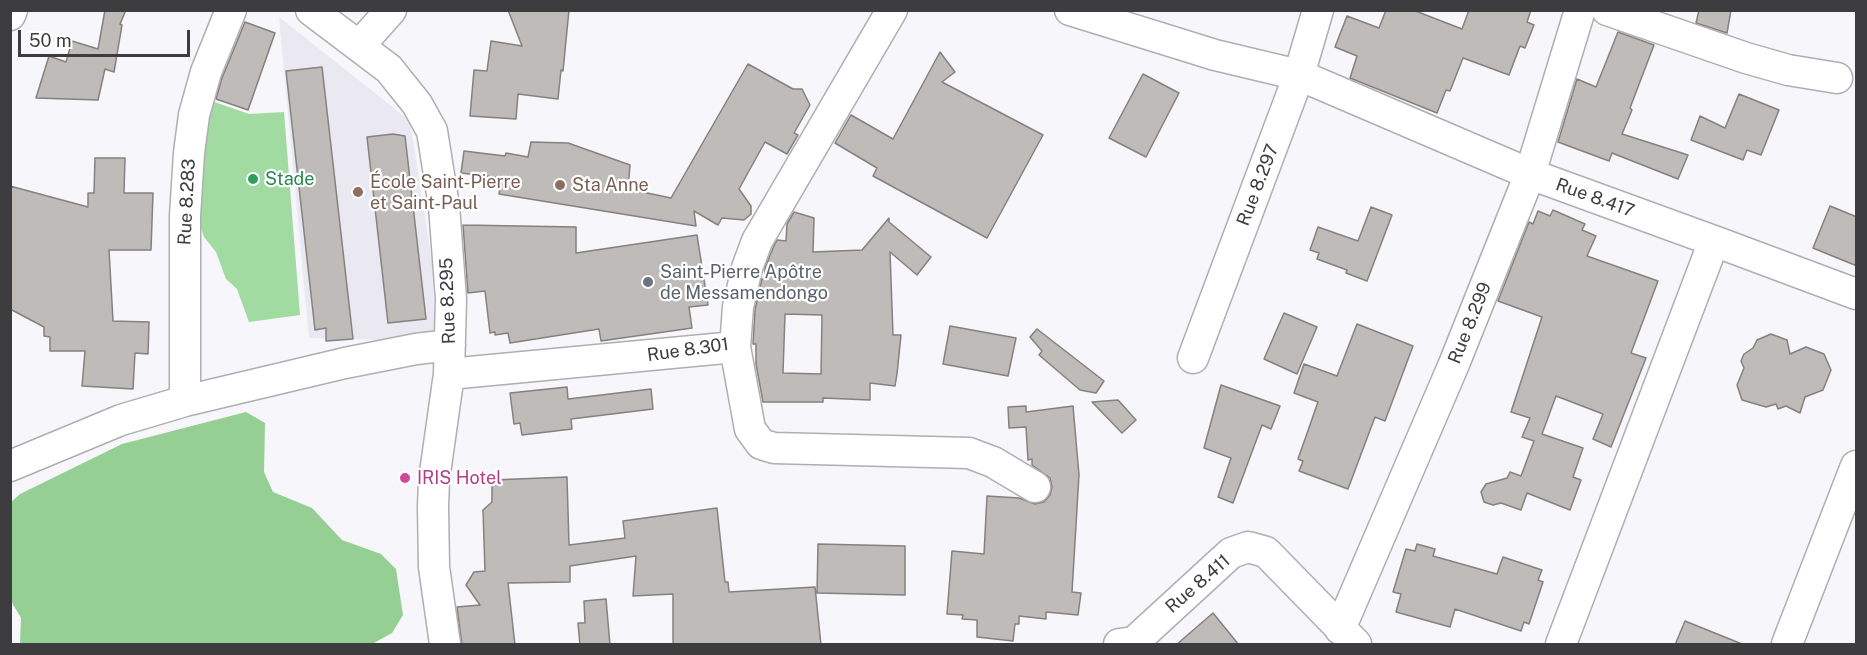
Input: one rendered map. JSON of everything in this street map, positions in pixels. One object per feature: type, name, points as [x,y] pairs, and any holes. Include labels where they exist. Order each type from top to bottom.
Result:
[{"type":"street","points":[[10,15],[12,10]]},
{"type":"street","name":"Rue 8.283","points":[[185,401],[185,216],[189,153],[194,115],[206,72],[231,10]]},
{"type":"street","name":"Rue 8.295","points":[[311,10],[389,69],[417,104],[432,131],[445,218],[451,299],[449,374],[434,480],[433,507],[434,567],[445,645]]},
{"type":"street","points":[[359,46],[391,10]]},
{"type":"street","name":"Rue 8.301","points":[[449,374],[735,347],[738,307],[747,268],[757,241],[892,10]]},
{"type":"street","name":"Rue 8.417","points":[[1070,10],[1215,55],[1299,75],[1530,174],[1857,294]]},
{"type":"street","name":"Rue 8.297","points":[[1193,358],[1299,75],[1318,10]]},
{"type":"street","name":"Rue 8.299","points":[[1348,637],[1530,174],[1580,10]]},
{"type":"street","points":[[1607,10],[1746,58],[1837,78]]},
{"type":"street","points":[[1561,645],[1714,241]]},
{"type":"street","points":[[10,466],[121,420],[185,401],[345,363],[416,349],[450,345]]},
{"type":"street","points":[[735,347],[750,429],[761,444],[774,448],[969,453],[993,462],[1035,487]]},
{"type":"street","points":[[1787,645],[1857,466]]},
{"type":"street","name":"Rue 8.411","points":[[1119,645],[1134,642],[1232,553],[1248,547],[1266,552],[1348,637]]},
{"type":"shaded area","name":"École Saint-Pierre et Saint-Paul","points":[[279,17],[410,121],[432,263],[435,341],[309,338]]},
{"type":"green space","points":[[206,99],[249,114],[284,112],[300,315],[249,322],[237,289],[226,279],[216,252],[204,237],[199,222]]},
{"type":"green space","points":[[246,412],[265,423],[264,472],[273,492],[312,508],[342,540],[381,554],[396,569],[403,615],[392,633],[372,644],[20,644],[21,618],[11,601],[11,502],[20,494],[122,444]]},
{"type":"building","points":[[105,10],[126,10],[120,24],[122,25],[114,72],[105,69],[98,100],[36,98],[49,56],[66,62],[72,41],[98,49]]},
{"type":"building","points":[[508,10],[569,10],[558,99],[518,94],[516,119],[470,116],[474,70],[487,71],[491,41],[522,46]]},
{"type":"building","points":[[1386,10],[1413,10],[1462,29],[1469,10],[1531,10],[1527,22],[1534,25],[1525,48],[1520,46],[1509,75],[1463,58],[1450,91],[1446,90],[1437,113],[1350,78],[1357,56],[1335,47],[1347,16],[1379,28]]},
{"type":"building","points":[[1699,10],[1731,10],[1727,33],[1696,23]]},
{"type":"building","points":[[245,22],[275,33],[248,110],[216,99]]},
{"type":"building","points":[[1618,32],[1654,45],[1622,134],[1688,155],[1678,179],[1612,153],[1609,161],[1558,142],[1577,79],[1596,87]]},
{"type":"building","points":[[940,52],[955,72],[942,82],[1043,135],[987,238],[873,176],[877,168],[835,143],[851,115],[893,139]]},
{"type":"building","points":[[748,64],[793,89],[802,89],[810,105],[794,133],[798,135],[787,154],[765,142],[739,189],[751,206],[751,214],[744,220],[722,218],[718,225],[694,211],[696,226],[499,194],[502,178],[461,173],[464,151],[505,156],[506,153],[528,157],[531,142],[568,143],[630,165],[628,189],[671,198]]},
{"type":"building","points":[[322,67],[353,339],[326,341],[326,328],[315,330],[286,71]]},
{"type":"building","points":[[1143,74],[1179,93],[1146,157],[1109,138]]},
{"type":"building","points":[[1739,94],[1779,110],[1761,155],[1747,150],[1743,160],[1691,140],[1700,116],[1725,128]]},
{"type":"building","points":[[393,134],[405,136],[426,319],[388,323],[367,137]]},
{"type":"building","points":[[95,158],[125,158],[124,193],[153,193],[151,250],[109,250],[113,321],[149,322],[148,354],[135,353],[133,389],[82,386],[85,351],[50,351],[50,337],[44,336],[44,327],[10,309],[10,186],[88,207],[88,193],[94,193]]},
{"type":"building","points":[[1830,206],[1857,217],[1857,266],[1813,248]]},
{"type":"building","points":[[1371,207],[1392,215],[1367,281],[1346,273],[1347,270],[1317,259],[1319,253],[1310,250],[1318,227],[1358,241]]},
{"type":"building","points":[[1553,210],[1585,224],[1582,230],[1596,236],[1587,256],[1658,281],[1631,353],[1646,358],[1611,447],[1593,439],[1603,414],[1556,396],[1542,434],[1583,448],[1573,477],[1581,480],[1570,510],[1527,493],[1521,510],[1501,503],[1493,505],[1484,502],[1481,492],[1486,484],[1507,478],[1510,472],[1521,476],[1534,441],[1522,437],[1530,418],[1511,412],[1542,317],[1498,301],[1529,222],[1533,224],[1538,211],[1550,216]]},
{"type":"building","points":[[794,212],[814,218],[813,252],[862,250],[889,218],[889,222],[931,257],[917,275],[890,252],[893,335],[901,335],[895,386],[870,383],[870,400],[823,398],[823,402],[763,402],[756,364],[756,344],[753,344],[755,310],[762,279],[765,279],[765,268],[777,240],[786,241],[787,224]],"holes":[[[785,314],[822,315],[821,374],[783,373]]]},
{"type":"building","points":[[463,225],[576,227],[576,253],[697,235],[708,305],[689,307],[692,328],[601,341],[599,329],[510,343],[508,333],[495,335],[495,332],[490,333],[485,291],[468,293]]},
{"type":"building","points":[[1284,313],[1317,327],[1297,374],[1264,359]]},
{"type":"building","points":[[1357,324],[1413,346],[1385,421],[1375,417],[1348,489],[1299,471],[1303,461],[1298,459],[1318,402],[1294,393],[1304,364],[1337,376]]},
{"type":"building","points":[[950,326],[1016,338],[1008,376],[943,364]]},
{"type":"building","points":[[1037,329],[1104,381],[1096,393],[1080,390],[1039,355],[1042,351],[1030,337]]},
{"type":"building","points":[[1771,334],[1787,340],[1790,354],[1806,347],[1824,354],[1831,370],[1823,390],[1805,397],[1800,413],[1786,406],[1778,409],[1776,404],[1766,407],[1742,400],[1737,385],[1744,368],[1741,361],[1744,354],[1753,348],[1757,340]]},
{"type":"building","points":[[1221,385],[1280,406],[1271,429],[1262,425],[1233,503],[1218,497],[1231,458],[1204,448]]},
{"type":"building","points":[[567,387],[568,399],[651,389],[653,409],[571,419],[572,429],[522,435],[520,423],[514,424],[510,393]]},
{"type":"building","points":[[1118,400],[1136,420],[1122,433],[1092,402]]},
{"type":"building","points":[[1026,406],[1026,412],[1073,406],[1079,475],[1072,592],[1081,593],[1078,615],[1046,612],[1046,619],[1019,616],[1019,624],[1015,624],[1013,641],[977,637],[977,620],[962,619],[963,615],[947,614],[952,551],[984,554],[987,496],[1019,498],[1035,504],[1044,502],[1050,495],[1052,487],[1050,478],[1032,465],[1032,459],[1028,460],[1026,427],[1009,428],[1008,407]]},
{"type":"building","points":[[567,477],[569,545],[625,538],[623,521],[717,508],[725,582],[728,582],[729,592],[815,587],[821,645],[673,645],[673,594],[633,596],[636,556],[570,566],[570,582],[508,583],[515,645],[462,645],[457,607],[480,605],[466,585],[474,572],[485,571],[483,510],[492,502],[492,480]]},
{"type":"building","points":[[818,544],[905,546],[905,595],[817,593]]},
{"type":"building","points":[[1417,544],[1435,549],[1433,556],[1497,574],[1503,557],[1542,570],[1538,580],[1543,582],[1529,624],[1524,622],[1521,631],[1455,609],[1450,627],[1396,612],[1401,594],[1393,592],[1406,549],[1415,551]]},
{"type":"building","points":[[606,599],[610,645],[580,645],[578,623],[585,623],[584,601]]},
{"type":"building","points":[[1213,613],[1239,645],[1176,645]]},
{"type":"building","points":[[1685,621],[1742,644],[1675,645]]},
{"type":"place","name":"Stade","points":[[253,179]]},
{"type":"place","name":"Sta Anne","points":[[560,185]]},
{"type":"place","name":"École Saint-Pierre et Saint-Paul","points":[[358,192]]},
{"type":"place","name":"Saint-Pierre Apôtre de Messamendongo","points":[[648,282]]},
{"type":"place","name":"IRIS Hotel","points":[[405,478]]}]
